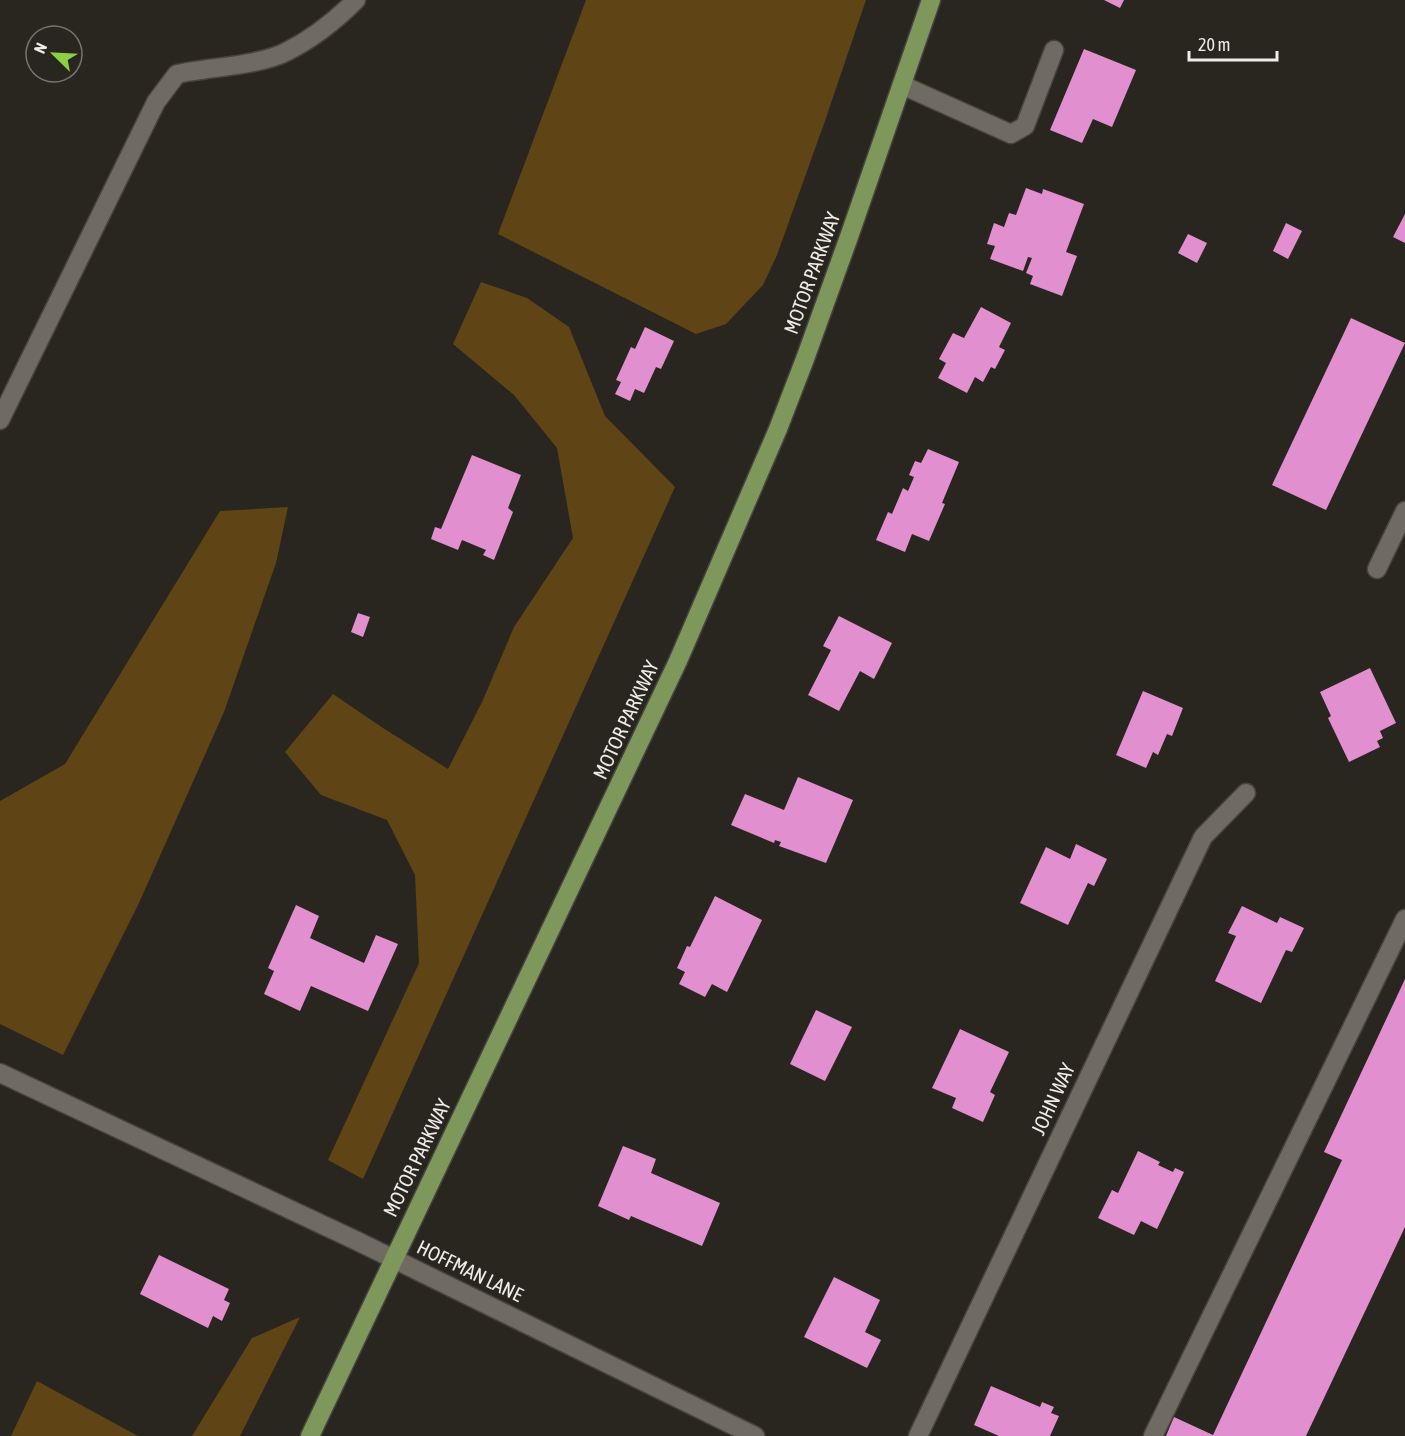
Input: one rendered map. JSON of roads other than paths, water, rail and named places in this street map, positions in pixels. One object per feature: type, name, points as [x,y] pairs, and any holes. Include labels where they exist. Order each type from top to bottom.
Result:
[{"type":"main road","name":"MOTOR PARKWAY","points":[[310,1436],[683,651],[782,419],[832,286],[931,0]]},
{"type":"street","points":[[0,420],[156,102],[177,74],[284,53],[332,24],[356,0]]},
{"type":"street","points":[[902,85],[1011,134],[1025,126],[1054,50]]},
{"type":"street","points":[[1377,569],[1405,511]]},
{"type":"street","name":"JOHN WAY","points":[[918,1436],[1203,837],[1246,794]]},
{"type":"street","points":[[1153,1436],[1405,919]]},
{"type":"street","name":"HOFFMAN LANE","points":[[0,1073],[393,1259],[755,1436]]}]
